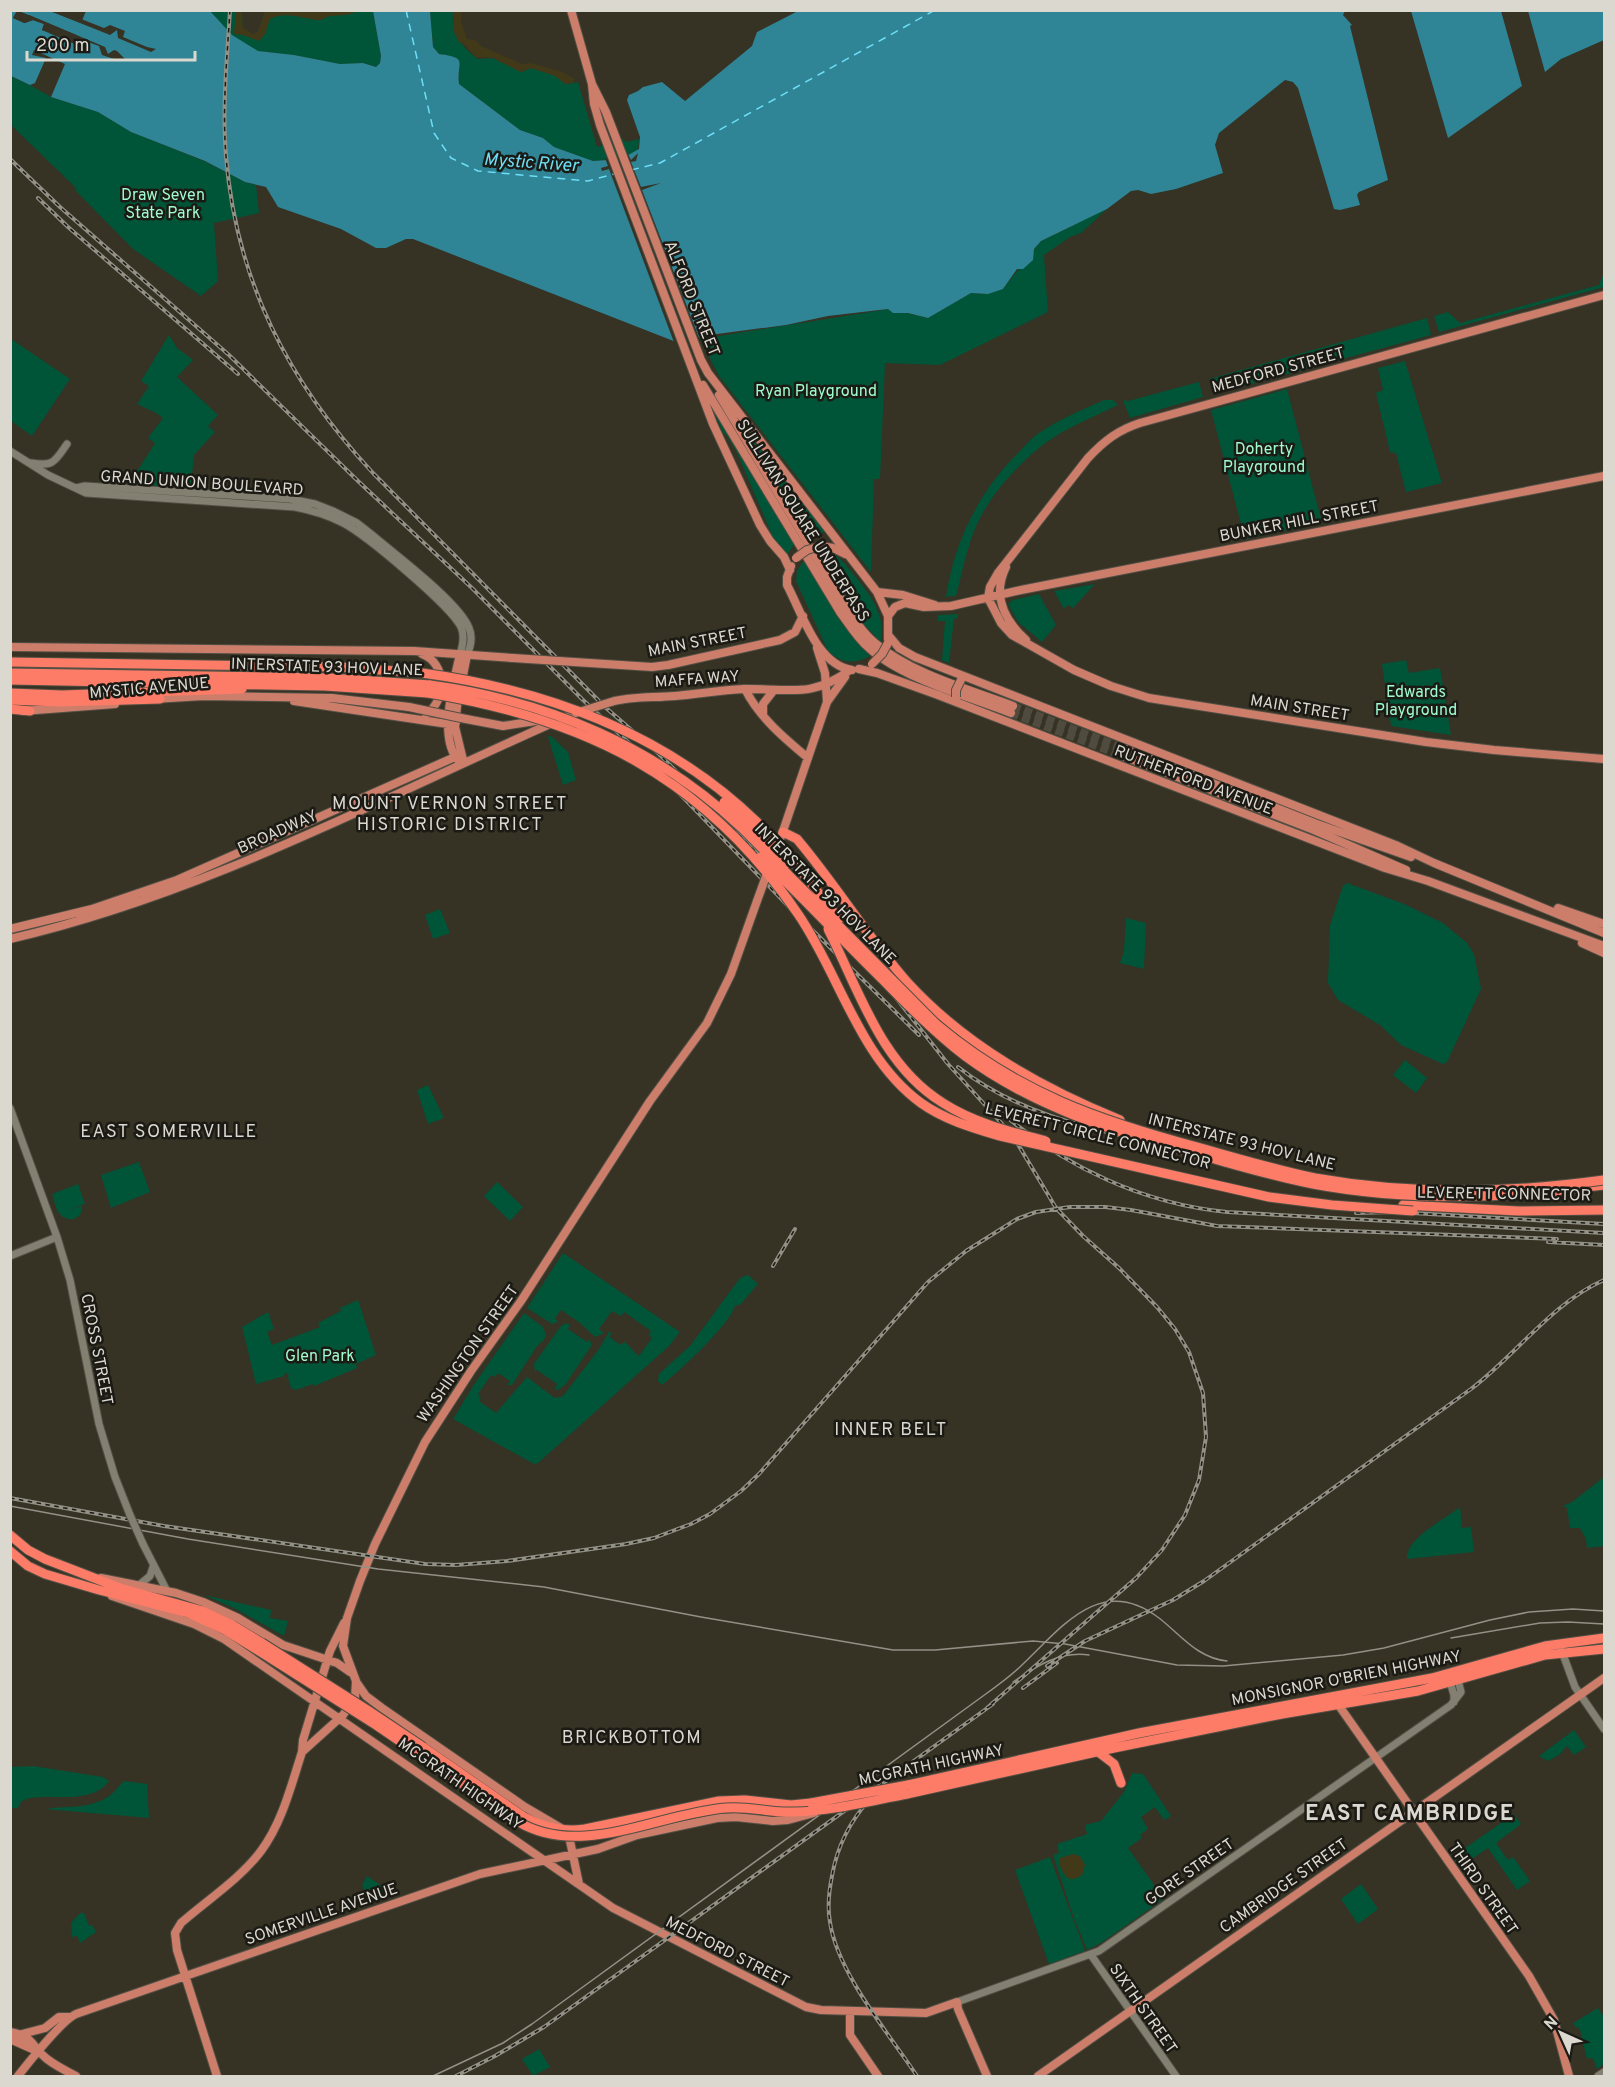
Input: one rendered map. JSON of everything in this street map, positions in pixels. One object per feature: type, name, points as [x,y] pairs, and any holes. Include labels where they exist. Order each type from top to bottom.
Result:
[{"type":"highway","points":[[10,662],[340,667],[422,673],[503,687],[563,704],[629,734],[674,760],[725,794],[769,834],[803,873],[864,954],[933,1028],[965,1053],[1016,1086],[1070,1111],[1206,1156],[1297,1179],[1343,1186],[1443,1195],[1523,1193],[1605,1183]]},
{"type":"highway","name":"INTERSTATE 93 HOV LANE","points":[[10,673],[380,680],[489,696],[549,712],[607,736],[662,765],[696,789],[729,816],[923,1012],[968,1050],[1000,1072],[1035,1091],[1089,1114],[1149,1134],[1298,1174],[1384,1186],[1483,1190],[1605,1183]]},
{"type":"highway","points":[[10,680],[429,689],[545,720],[621,752],[692,796],[765,862],[918,1016],[948,1042],[980,1066],[1024,1092],[1070,1113],[1147,1140],[1296,1180],[1383,1193],[1483,1197],[1545,1194],[1605,1183]]},
{"type":"highway","points":[[10,693],[82,694],[346,686]]},
{"type":"highway","points":[[10,700],[60,702],[160,699]]},
{"type":"highway","points":[[10,710],[30,711]]},
{"type":"highway","name":"LEVERETT CIRCLE CONNECTOR","points":[[674,760],[750,825],[789,870],[826,926],[870,1016],[890,1051],[915,1081],[941,1102],[1002,1129],[1214,1181],[1290,1195],[1403,1205]]},
{"type":"highway","name":"LEVERETT CIRCLE CONNECTOR","points":[[722,822],[799,915],[820,950],[857,1023],[879,1058],[905,1090],[931,1109],[958,1122],[1000,1136],[1242,1191],[1310,1203],[1413,1211]]},
{"type":"highway","points":[[782,834],[792,836],[801,843],[907,982],[967,1037],[1000,1060],[1056,1091],[1206,1156]]},
{"type":"highway","points":[[1149,1134],[1206,1156]]},
{"type":"highway","name":"LEVERETT CONNECTOR","points":[[1403,1205],[1529,1211],[1605,1210]]},
{"type":"highway","name":"LEVERETT CONNECTOR","points":[[1413,1211],[1508,1215],[1605,1215]]},
{"type":"highway","name":"MCGRATH HIGHWAY","points":[[12,1542],[42,1558],[85,1575],[124,1589],[203,1611],[231,1624],[261,1647],[512,1817],[544,1833],[591,1836],[725,1808],[794,1812],[836,1807],[1128,1740]]},
{"type":"highway","name":"MCGRATH HIGHWAY","points":[[12,1542],[36,1570],[99,1590],[188,1613],[261,1647],[377,1716],[520,1815],[540,1824],[561,1829],[584,1829],[719,1801],[750,1800],[791,1805],[907,1790],[1097,1751],[1128,1740]]},
{"type":"highway","name":"MONSIGNOR O'BRIEN HIGHWAY","points":[[1336,1701],[1418,1691],[1560,1648],[1605,1638]]},
{"type":"highway","name":"MONSIGNOR O'BRIEN HIGHWAY","points":[[1128,1740],[1336,1701],[1443,1675],[1525,1651],[1605,1648]]},
{"type":"highway","points":[[1097,1751],[1114,1764],[1121,1783]]},
{"type":"main road","name":"ALFORD STREET","points":[[571,10],[592,84],[609,121],[693,344],[708,374],[877,592],[888,616],[888,639]]},
{"type":"main road","name":"ALFORD STREET","points":[[592,84],[594,104],[600,125],[713,424],[764,533],[784,557],[790,570]]},
{"type":"main road","name":"MEDFORD STREET","points":[[988,598],[993,579],[1088,458],[1120,430],[1605,295]]},
{"type":"main road","name":"SULLIVAN SQUARE UNDERPASS","points":[[691,364],[840,612],[859,638],[897,668],[1012,710],[900,660],[873,642],[851,615],[739,430],[708,374]]},
{"type":"main road","name":"BUNKER HILL STREET","points":[[999,595],[1605,476]]},
{"type":"main road","name":"ALFORD STREET","points":[[850,558],[838,550],[820,546],[807,550],[796,558],[790,570],[787,585],[814,639],[827,659],[854,669]]},
{"type":"main road","name":"MEDFORD STREET","points":[[999,595],[1001,578],[1012,556]]},
{"type":"main road","points":[[877,592],[903,595],[941,607]]},
{"type":"main road","points":[[888,616],[895,607],[905,603],[924,608],[941,607],[999,595]]},
{"type":"main road","name":"MAIN STREET","points":[[999,595],[1009,620],[1038,650]]},
{"type":"main road","name":"MAIN STREET","points":[[988,598],[1006,630],[1038,650],[1074,670],[1111,686],[1170,702],[1419,741],[1605,759]]},
{"type":"main road","name":"MAIN STREET","points":[[513,658],[652,667],[668,665],[780,640],[795,632],[803,616]]},
{"type":"main road","points":[[814,639],[825,672],[827,702]]},
{"type":"main road","points":[[782,834],[827,702],[854,669],[872,664],[882,654],[888,639]]},
{"type":"main road","name":"RUTHERFORD AVENUE","points":[[888,639],[907,653],[962,678],[1303,808],[1520,898]]},
{"type":"main road","name":"MYSTIC AVENUE","points":[[10,647],[414,651],[513,658]]},
{"type":"main road","points":[[408,719],[422,716],[430,711],[436,704],[441,684],[440,671],[434,661],[414,651]]},
{"type":"main road","points":[[461,761],[449,704],[464,655]]},
{"type":"main road","name":"RUTHERFORD AVENUE","points":[[854,669],[877,673],[958,701],[1385,868],[1428,881],[1519,915]]},
{"type":"main road","name":"MAFFA WAY","points":[[547,726],[575,713],[632,697],[667,697],[745,689],[808,690],[826,685],[854,669]]},
{"type":"main road","points":[[958,701],[956,690],[962,678]]},
{"type":"main road","points":[[745,689],[762,715],[808,758]]},
{"type":"main road","points":[[762,715],[763,704],[774,690]]},
{"type":"main road","points":[[268,696],[408,719],[452,723]]},
{"type":"main road","name":"MYSTIC AVENUE","points":[[30,711],[84,708],[160,699],[268,696],[344,699],[409,707],[493,725],[512,726],[575,713]]},
{"type":"main road","name":"BROADWAY","points":[[10,929],[98,907],[177,880],[547,726]]},
{"type":"main road","points":[[1428,881],[1390,862],[1314,830],[1124,753],[1358,839],[1434,863]]},
{"type":"main road","name":"BROADWAY","points":[[10,939],[98,916],[227,870],[461,761]]},
{"type":"main road","name":"WASHINGTON STREET","points":[[185,1976],[175,1935],[181,1923],[240,1874],[261,1851],[278,1822],[302,1752],[303,1740],[336,1635],[347,1618],[374,1548],[428,1436],[521,1301],[638,1119],[707,1023],[731,974],[782,834]]},
{"type":"main road","points":[[1520,898],[1605,924]]},
{"type":"main road","points":[[1520,898],[1605,933]]},
{"type":"main road","points":[[1519,915],[1605,946]]},
{"type":"main road","points":[[1519,915],[1605,953]]},
{"type":"main road","name":"MCGRATH HIGHWAY","points":[[85,1575],[185,1596],[219,1609],[289,1648],[344,1666],[368,1698],[525,1808],[561,1829]]},
{"type":"main road","name":"MCGRATH HIGHWAY","points":[[99,1590],[125,1602],[199,1626],[224,1639],[545,1860],[598,1849],[637,1835],[717,1818],[735,1817],[773,1821],[836,1807]]},
{"type":"main road","name":"WASHINGTON STREET","points":[[302,1752],[340,1718],[355,1698],[356,1681],[343,1646],[347,1618]]},
{"type":"main road","points":[[268,1668],[283,1674],[291,1670],[295,1660],[289,1648]]},
{"type":"main road","name":"CAMBRIDGE STREET","points":[[1038,2076],[1605,1678]]},
{"type":"main road","points":[[318,1691],[340,1718]]},
{"type":"main road","name":"THIRD STREET","points":[[1336,1701],[1529,1976],[1554,2020],[1569,2076]]},
{"type":"main road","points":[[398,1718],[402,1727],[397,1738],[388,1745],[379,1744],[376,1733],[379,1725],[385,1719],[398,1718]]},
{"type":"main road","points":[[561,1829],[568,1834],[579,1884]]},
{"type":"main road","name":"MEDFORD STREET","points":[[545,1860],[616,1910],[806,2007],[916,2013]]},
{"type":"main road","name":"SOMERVILLE AVENUE","points":[[22,2034],[45,2028],[59,2017],[71,2017],[480,1874],[545,1860]]},
{"type":"main road","points":[[185,1976],[217,2076]]},
{"type":"main road","points":[[957,2002],[987,2076]]},
{"type":"main road","name":"GORE STREET","points":[[916,2013],[926,2013],[957,2002]]},
{"type":"main road","points":[[850,2011],[850,2036],[878,2076]]},
{"type":"main road","points":[[18,2076],[71,2017]]},
{"type":"main road","points":[[10,2032],[22,2034],[32,2040],[39,2052],[36,2061],[24,2076]]},
{"type":"main road","points":[[10,2039],[39,2052],[76,2076]]},
{"type":"street","points":[[28,463],[45,465],[54,462],[67,444]]},
{"type":"street","name":"GRAND UNION BOULEVARD","points":[[10,451],[86,493],[295,507],[332,517],[361,534],[443,606],[463,632],[464,655]]},
{"type":"street","name":"CROSS STREET","points":[[10,1108],[57,1237],[70,1280],[99,1424],[117,1482],[153,1567],[167,1592]]},
{"type":"street","points":[[10,1256],[57,1237]]},
{"type":"street","points":[[138,1586],[150,1576],[153,1567]]},
{"type":"street","points":[[1560,1648],[1574,1685],[1605,1729]]},
{"type":"street","name":"GORE STREET","points":[[957,2002],[1092,1955],[1454,1702],[1454,1681]]},
{"type":"street","name":"SIXTH STREET","points":[[1092,1955],[1176,2076]]},
{"type":"street","points":[[1598,2076],[1605,2072]]},
{"type":"green space","points":[[210,11],[242,11],[243,28],[253,34],[258,31],[265,11],[373,11],[381,56],[380,63],[376,67],[364,63],[340,64],[258,51],[232,35]]},
{"type":"green space","points":[[430,11],[453,11],[458,38],[478,59],[493,58],[521,72],[531,68],[555,75],[567,84],[578,82],[597,147],[623,139],[626,142],[639,139],[638,150],[621,159],[593,161],[554,147],[543,138],[520,130],[459,84],[460,62],[458,59],[439,54],[433,47]]},
{"type":"green space","name":"Draw Seven State Park","points":[[10,76],[51,97],[98,112],[131,132],[256,185],[259,213],[214,223],[218,281],[201,296],[133,249],[75,190],[76,188],[11,125]]},
{"type":"green space","name":"Ryan Playground","points":[[1107,209],[1081,233],[1070,237],[1044,255],[1048,312],[940,365],[885,363],[880,479],[874,479],[871,572],[719,376],[700,339],[889,309],[928,318],[971,293],[984,294],[1003,289],[1041,241]]},
{"type":"green space","points":[[1604,276],[1604,287],[1439,332],[1434,316],[1448,312],[1460,323],[1599,285]]},
{"type":"green space","points":[[1427,318],[1431,335],[1214,394],[1209,379]]},
{"type":"green space","points":[[169,335],[177,348],[193,360],[177,377],[218,415],[208,426],[215,432],[194,455],[191,485],[187,488],[129,484],[155,443],[148,438],[163,418],[137,404],[149,386],[141,381]]},
{"type":"green space","points":[[11,339],[70,379],[32,436],[11,421]]},
{"type":"green space","points":[[1405,361],[1442,483],[1406,492],[1396,453],[1390,452],[1376,393],[1383,390],[1378,368]]},
{"type":"green space","points":[[1199,382],[1203,397],[1130,418],[1123,400],[1128,401]]},
{"type":"green space","name":"Doherty Playground","points":[[1287,389],[1322,523],[1245,539],[1211,410]]},
{"type":"green space","points":[[1104,400],[1113,400],[1118,405],[1052,438],[1004,482],[987,505],[975,529],[956,596],[946,597],[962,537],[970,518],[992,483],[1039,433]]},
{"type":"green space","points":[[713,407],[794,545],[787,555],[776,544],[737,453],[723,433]]},
{"type":"green space","points":[[737,417],[824,528],[823,533],[808,537]]},
{"type":"green space","points":[[826,551],[842,560],[871,598],[879,614],[881,642],[854,614],[817,552]]},
{"type":"green space","points":[[804,560],[850,634],[870,656],[853,662],[838,658],[828,651],[796,581],[797,571]]},
{"type":"green space","points":[[1095,584],[1073,608],[1068,605],[1064,609],[1054,591]]},
{"type":"green space","points":[[1039,594],[1056,625],[1042,642],[1018,622],[1008,604],[1013,600]]},
{"type":"green space","points":[[958,614],[958,618],[954,619],[949,663],[942,660],[945,621],[938,621],[938,615]]},
{"type":"green space","name":"Edwards Playground","points":[[1406,660],[1409,673],[1440,668],[1451,735],[1391,726],[1382,664]]},
{"type":"green space","points":[[551,736],[568,752],[576,780],[563,785],[548,737]]},
{"type":"green space","points":[[1347,883],[1404,904],[1443,923],[1467,943],[1474,954],[1481,989],[1447,1062],[1443,1064],[1401,1045],[1380,1025],[1338,1000],[1328,983],[1330,925],[1343,886]]},
{"type":"green space","points":[[440,909],[450,933],[433,939],[425,915]]},
{"type":"green space","points":[[1126,918],[1146,923],[1144,969],[1120,963],[1124,951]]},
{"type":"green space","points":[[1405,1060],[1427,1078],[1416,1093],[1393,1075]]},
{"type":"green space","points":[[428,1085],[444,1118],[428,1124],[417,1090]]},
{"type":"green space","points":[[139,1162],[150,1192],[111,1208],[101,1175]]},
{"type":"green space","points":[[497,1182],[523,1207],[510,1221],[484,1196]]},
{"type":"green space","points":[[78,1184],[85,1204],[67,1210],[82,1206],[80,1215],[73,1219],[66,1218],[58,1211],[52,1194]]},
{"type":"green space","points":[[563,1253],[680,1332],[669,1346],[538,1463],[534,1464],[453,1419],[524,1313],[543,1327],[546,1335],[512,1385],[507,1385],[510,1381],[498,1373],[495,1377],[491,1375],[478,1394],[481,1398],[479,1401],[496,1413],[527,1377],[552,1396],[556,1398],[563,1396],[599,1349],[609,1332],[612,1333],[609,1337],[621,1345],[626,1343],[639,1356],[652,1338],[649,1335],[651,1331],[624,1312],[621,1316],[612,1311],[599,1329],[604,1333],[595,1337],[561,1310],[555,1318],[558,1322],[552,1324],[527,1308]]},
{"type":"green space","points":[[748,1275],[758,1284],[741,1304],[735,1306],[724,1324],[703,1347],[662,1385],[658,1381],[659,1374],[690,1346],[740,1278]]},
{"type":"green space","name":"Glen Park","points":[[358,1300],[376,1355],[356,1364],[357,1368],[314,1386],[313,1384],[296,1390],[291,1388],[289,1375],[285,1373],[284,1376],[256,1384],[242,1327],[268,1312],[274,1329],[267,1332],[272,1345],[320,1327],[318,1323],[341,1311],[340,1308]]},
{"type":"green space","points":[[566,1323],[570,1325],[568,1329],[587,1342],[589,1339],[592,1345],[565,1385],[558,1390],[555,1389],[557,1384],[537,1370],[535,1372],[534,1364],[560,1327]]},
{"type":"green space","points":[[1604,1477],[1604,1546],[1587,1548],[1586,1539],[1580,1528],[1570,1528],[1567,1508],[1563,1506],[1572,1502]]},
{"type":"green space","points":[[1460,1507],[1462,1528],[1471,1527],[1474,1552],[1407,1559],[1408,1551],[1419,1536]]},
{"type":"green space","points":[[204,1595],[271,1610],[270,1618],[288,1621],[284,1636],[234,1608]]},
{"type":"green space","points":[[1574,1730],[1586,1747],[1574,1755],[1567,1746],[1559,1755],[1548,1761],[1539,1756]]},
{"type":"green space","points":[[33,1766],[103,1777],[109,1781],[100,1789],[89,1794],[77,1797],[39,1797],[21,1802],[18,1808],[11,1808],[11,1767]]},
{"type":"green space","points":[[1132,1773],[1143,1774],[1171,1816],[1164,1820],[1155,1807],[1141,1817],[1148,1829],[1140,1835],[1142,1838],[1128,1848],[1164,1899],[1101,1943],[1087,1950],[1053,1855],[1059,1853],[1057,1844],[1087,1834],[1085,1825],[1101,1821],[1124,1792]]},
{"type":"green space","points":[[124,1781],[147,1784],[149,1818],[45,1809],[84,1806],[99,1802]]},
{"type":"green space","points":[[1514,1814],[1521,1824],[1496,1843],[1508,1860],[1513,1857],[1530,1881],[1517,1890],[1488,1848],[1460,1867],[1452,1857]]},
{"type":"green space","points":[[1050,1857],[1085,1951],[1049,1964],[1015,1870]]},
{"type":"green space","points":[[367,1876],[395,1895],[369,1903],[362,1885]]},
{"type":"green space","points":[[1361,1884],[1378,1909],[1358,1924],[1341,1899]]},
{"type":"green space","points":[[80,1913],[84,1913],[89,1926],[92,1925],[96,1932],[80,1943],[77,1936],[72,1937],[71,1923]]},
{"type":"green space","points":[[1598,2008],[1604,2017],[1604,2064],[1597,2069],[1593,2058],[1587,2059],[1580,2030],[1573,2023]]},
{"type":"green space","points":[[539,2049],[550,2067],[533,2076],[522,2059]]},
{"type":"sand","points":[[236,10],[242,11],[243,28],[253,34],[258,31],[265,11],[358,11],[319,20],[281,15],[270,19],[265,34],[259,41],[234,34]]},
{"type":"sand","points":[[453,11],[461,11],[461,21],[467,39],[475,40],[481,46],[522,64],[531,63],[562,72],[574,78],[573,83],[565,84],[555,76],[531,68],[521,72],[493,58],[475,57],[465,45],[459,42],[454,32]]},
{"type":"sand","points":[[1073,1854],[1080,1856],[1085,1865],[1082,1875],[1070,1879],[1062,1871],[1059,1863],[1060,1858]]},
{"type":"water","name":"Mystic River","points":[[10,11],[17,11],[13,18],[24,23],[33,20],[44,24],[42,30],[73,43],[76,35],[19,11],[50,11],[81,23],[86,11],[210,11],[232,35],[258,51],[340,64],[363,63],[376,67],[380,63],[381,56],[373,11],[430,11],[433,47],[439,54],[458,59],[460,62],[459,84],[520,130],[543,138],[554,147],[593,161],[621,159],[639,149],[640,137],[627,100],[629,95],[643,87],[662,82],[685,101],[752,46],[757,32],[798,11],[1345,11],[1343,15],[1352,25],[1350,26],[1388,180],[1359,192],[1357,195],[1360,205],[1340,210],[1334,209],[1298,88],[1293,82],[1285,80],[1219,133],[1215,145],[1223,173],[1176,189],[1151,194],[1138,190],[1131,191],[1107,209],[1041,241],[1034,249],[1033,260],[1023,269],[1017,269],[1003,289],[988,294],[971,293],[928,318],[908,313],[893,313],[888,309],[828,316],[676,342],[413,239],[406,239],[386,248],[376,248],[341,229],[278,207],[266,187],[245,182],[205,161],[131,132],[98,112],[51,97],[65,64],[34,50],[32,55],[46,58],[35,83],[30,85],[11,76]]},
{"type":"water","points":[[1411,11],[1501,11],[1522,86],[1448,138]]},
{"type":"water","points":[[1528,11],[1603,11],[1604,40],[1561,59],[1545,72]]},
{"type":"pier","points":[[58,10],[104,28],[110,25],[125,31],[123,37],[156,49],[151,52],[118,38],[117,30],[110,35],[50,11]]},
{"type":"pier","points":[[17,11],[22,15],[19,14],[17,17],[25,20],[29,18],[27,17],[29,15],[105,47],[108,54],[114,50],[117,51],[125,59],[124,61],[102,55],[99,46],[88,42],[85,48],[79,43],[77,45],[49,33],[49,30],[72,39],[73,36],[47,25],[48,29],[45,31],[42,30],[44,24],[33,20],[25,23],[13,18]]},
{"type":"pier","points":[[638,153],[636,161],[631,162],[641,187],[661,183],[642,190],[700,340],[675,345],[609,169],[602,171],[601,168],[608,166],[605,158],[628,154],[631,160]]},
{"type":"ferry route","points":[[406,10],[434,133],[451,158],[478,171],[588,181],[614,174]]},
{"type":"ferry route","points":[[631,170],[660,163],[935,10]]},
{"type":"tunnel","points":[[1013,706],[1125,749]]},
{"type":"tunnel","points":[[1011,713],[1123,756]]},
{"type":"tram line","points":[[10,1506],[188,1539],[378,1569],[544,1587],[893,1650],[935,1650],[1033,1641],[1065,1644],[1177,1665],[1223,1666],[1343,1655],[1384,1648],[1529,1612],[1573,1609],[1604,1611]]},
{"type":"tram line","points":[[433,2076],[503,2043],[532,2024],[999,1685],[1052,1635],[1084,1611],[1100,1603],[1119,1601],[1138,1606],[1159,1618],[1198,1651],[1227,1661]]},
{"type":"tram line","points":[[1451,1638],[1540,1623],[1604,1624]]},
{"type":"tram line","points":[[1013,1682],[1049,1661],[1068,1655],[1089,1655]]},
{"type":"railway","points":[[230,10],[225,83],[226,156],[241,246],[272,328],[292,366],[316,403],[373,473],[605,707],[658,753],[878,975],[948,1064],[1013,1136],[1056,1208],[1157,1307],[1175,1329],[1189,1352],[1203,1393],[1206,1437],[1199,1480],[1185,1515],[1162,1550],[1136,1578],[987,1708]]},
{"type":"railway","points":[[10,159],[60,207],[229,355],[472,588],[582,699],[646,759],[793,911],[919,1035]]},
{"type":"railway","points":[[38,198],[68,227],[238,374]]},
{"type":"railway","points":[[958,1067],[1007,1098],[1061,1119],[1116,1135],[1310,1181],[1384,1190],[1472,1193],[1560,1188],[1604,1180]]},
{"type":"railway","points":[[1002,1113],[1052,1150],[1107,1180],[1166,1201],[1196,1208],[1227,1212],[1604,1233]]},
{"type":"railway","points":[[10,1498],[164,1526],[425,1564],[456,1565],[507,1561],[626,1544],[654,1538],[691,1524],[710,1514],[741,1491],[759,1474],[928,1282],[966,1251],[1017,1219],[1036,1212],[1070,1207],[1105,1207],[1217,1226],[1557,1239]]},
{"type":"railway","points":[[1356,1213],[1394,1212],[1604,1224]]},
{"type":"railway","points":[[773,1266],[795,1229]]},
{"type":"railway","points":[[1548,1242],[1604,1245]]},
{"type":"railway","points":[[1047,1666],[1085,1641],[1173,1600],[1204,1581],[1471,1389],[1551,1315],[1585,1290],[1604,1280]]},
{"type":"railway","points":[[1023,1688],[1057,1663]]},
{"type":"railway","points":[[456,2076],[544,2027],[993,1704]]},
{"type":"railway","points":[[870,1799],[856,1816],[837,1855],[829,1893],[830,1922],[835,1941],[853,1982],[917,2076]]},
{"type":"district","name":"MOUNT VERNON STREET HISTORIC DISTRICT","points":[[450,813]]},
{"type":"district","name":"EAST SOMERVILLE","points":[[169,1131]]},
{"type":"district","name":"INNER BELT","points":[[891,1429]]},
{"type":"district","name":"BRICKBOTTOM","points":[[632,1737]]},
{"type":"district","name":"EAST CAMBRIDGE","points":[[1410,1812]]}]
